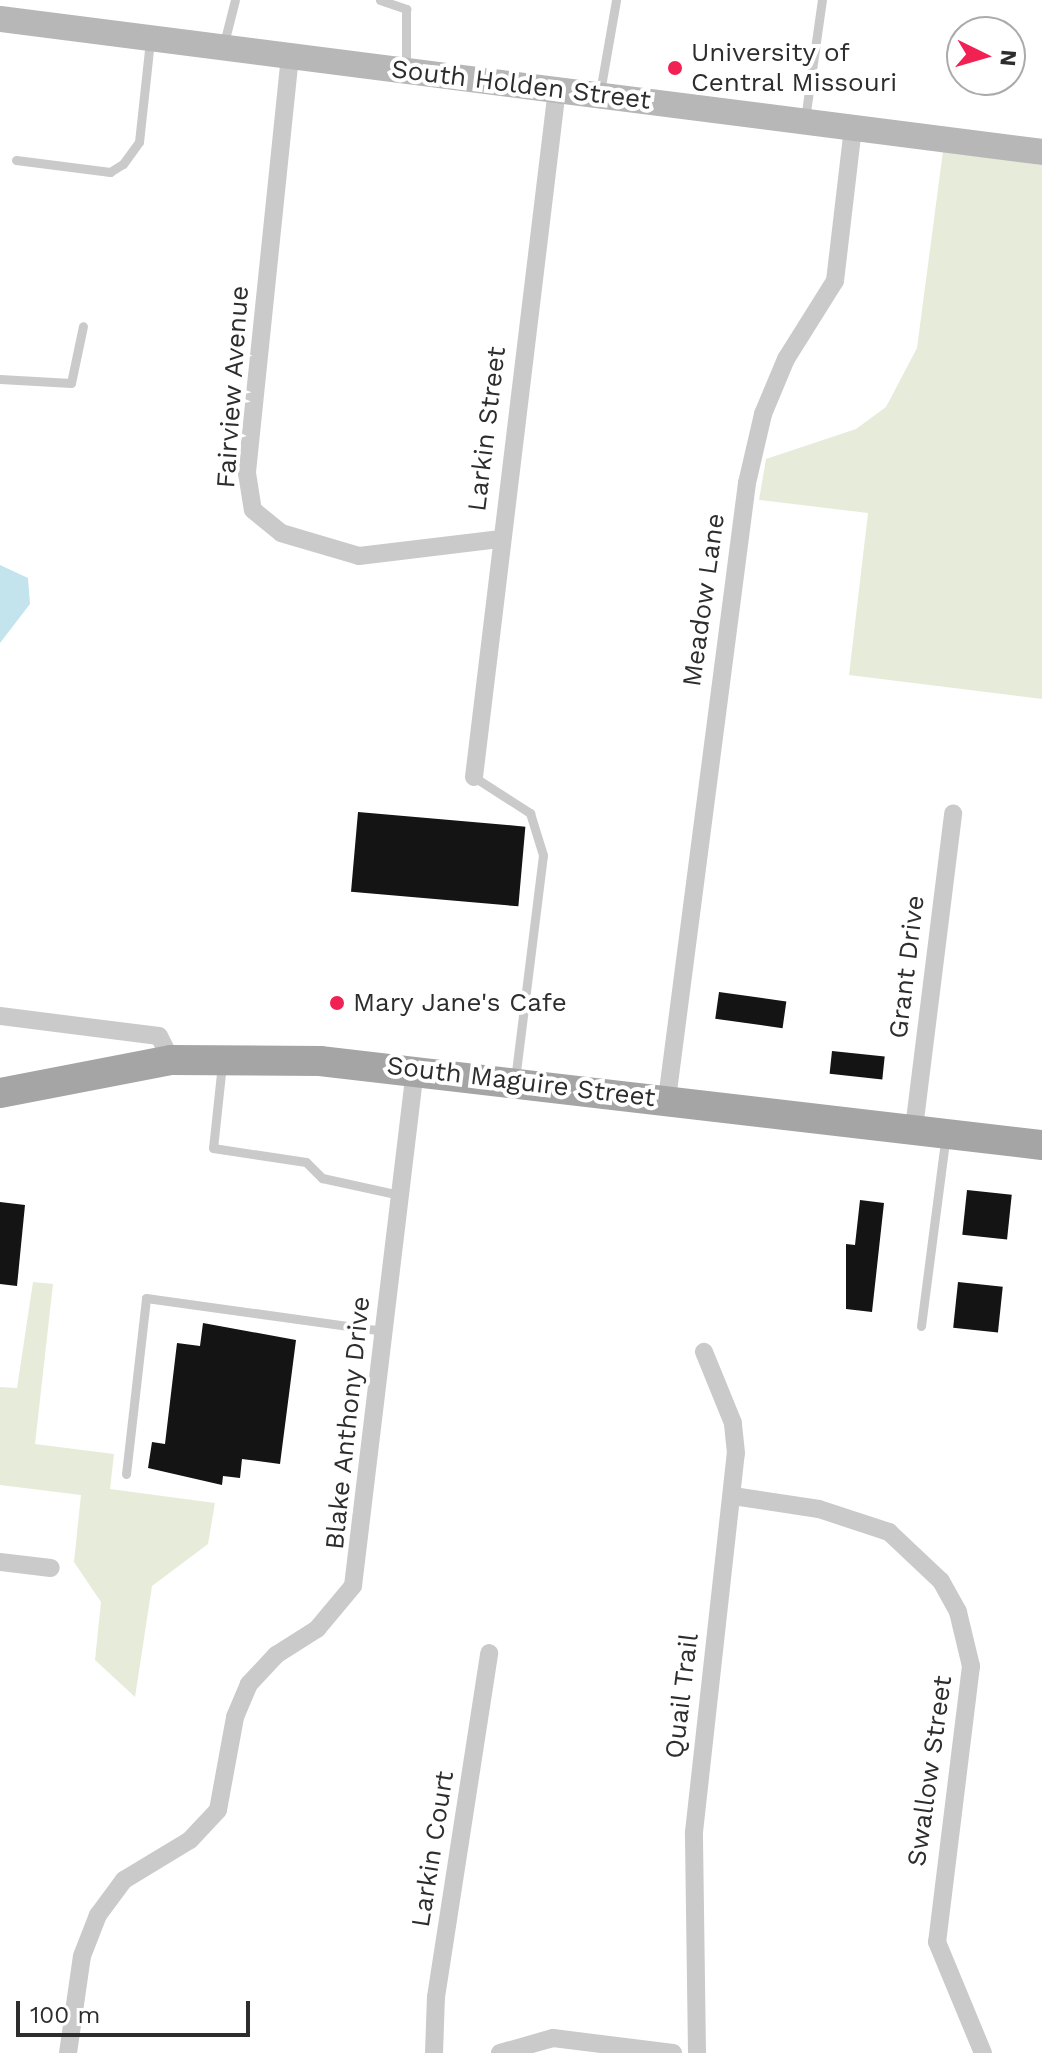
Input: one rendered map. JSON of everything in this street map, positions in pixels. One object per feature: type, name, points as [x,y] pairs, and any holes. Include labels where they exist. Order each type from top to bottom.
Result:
[{"type":"main road","name":"South Holden Street","points":[[0,19],[1042,152]]},
{"type":"main road","name":"South Maguire Street","points":[[0,1093],[171,1060],[222,1057],[415,1070],[1042,1145]]},
{"type":"street","name":"Fairview Avenue","points":[[290,56],[247,473],[253,510],[281,533],[359,556],[499,539]]},
{"type":"street","name":"Larkin Street","points":[[474,777],[499,539],[557,89]]},
{"type":"street","name":"Meadow Lane","points":[[667,1099],[747,483],[763,414],[786,359],[835,281],[853,128]]},
{"type":"street","name":"Grant Drive","points":[[914,1128],[953,813]]},
{"type":"street","points":[[0,1016],[159,1036],[171,1060]]},
{"type":"street","name":"Blake Anthony Drive","points":[[68,2053],[82,1956],[98,1915],[124,1880],[206,1825],[224,1793],[235,1717],[249,1684],[346,1602],[362,1555],[415,1070]]},
{"type":"street","name":"Quail Trail","points":[[697,2053],[694,1832],[733,1496],[733,1423],[704,1352]]},
{"type":"street","name":"Swallow Street","points":[[733,1496],[819,1509],[889,1532],[941,1581],[958,1612],[971,1666],[937,1942],[983,2053]]},
{"type":"street","points":[[0,1562],[51,1568]]},
{"type":"street","name":"Larkin Court","points":[[434,2053],[436,1997],[489,1653]]},
{"type":"street","points":[[500,2053],[553,2038],[673,2053]]},
{"type":"lane","points":[[223,46],[235,0]]},
{"type":"lane","points":[[380,0],[406,9],[406,70]]},
{"type":"lane","points":[[600,95],[616,0]]},
{"type":"lane","points":[[805,122],[822,0]]},
{"type":"lane","points":[[16,160],[110,172],[123,164],[139,142],[150,37]]},
{"type":"lane","points":[[0,379],[71,383],[83,326]]},
{"type":"lane","points":[[474,777],[530,813],[543,855],[515,1082]]},
{"type":"lane","points":[[222,1057],[213,1148],[306,1162],[322,1178],[400,1195]]},
{"type":"lane","points":[[921,1326],[947,1133]]},
{"type":"lane","points":[[126,1474],[146,1298],[385,1331]]},
{"type":"green space","points":[[943,151],[1042,165],[1042,699],[849,675],[868,513],[759,500],[766,459],[856,429],[886,407],[917,348]]},
{"type":"green space","points":[[33,1282],[53,1284],[35,1444],[114,1454],[110,1489],[215,1503],[208,1544],[152,1586],[135,1697],[95,1660],[101,1602],[74,1562],[81,1495],[0,1485],[0,1387],[17,1388]]},
{"type":"water","points":[[0,565],[28,578],[30,604],[0,643]]},
{"type":"building","points":[[358,812],[525,827],[518,906],[351,892]]},
{"type":"building","points":[[719,992],[786,1001],[783,1028],[715,1019]]},
{"type":"building","points":[[832,1051],[885,1057],[882,1079],[830,1074]]},
{"type":"building","points":[[967,1190],[1012,1195],[1007,1239],[962,1235]]},
{"type":"building","points":[[860,1200],[884,1203],[872,1312],[846,1309],[846,1244],[855,1245]]},
{"type":"building","points":[[0,1202],[25,1205],[17,1286],[0,1284]]},
{"type":"building","points":[[958,1282],[1003,1287],[998,1332],[953,1328]]},
{"type":"building","points":[[203,1323],[296,1340],[280,1464],[242,1459],[240,1478],[223,1476],[222,1485],[148,1468],[152,1442],[165,1444],[177,1343],[200,1346]]},
{"type":"place","name":"University of Central Missouri","points":[[675,68]]},
{"type":"place","name":"Mary Jane's Cafe","points":[[337,1003]]}]
